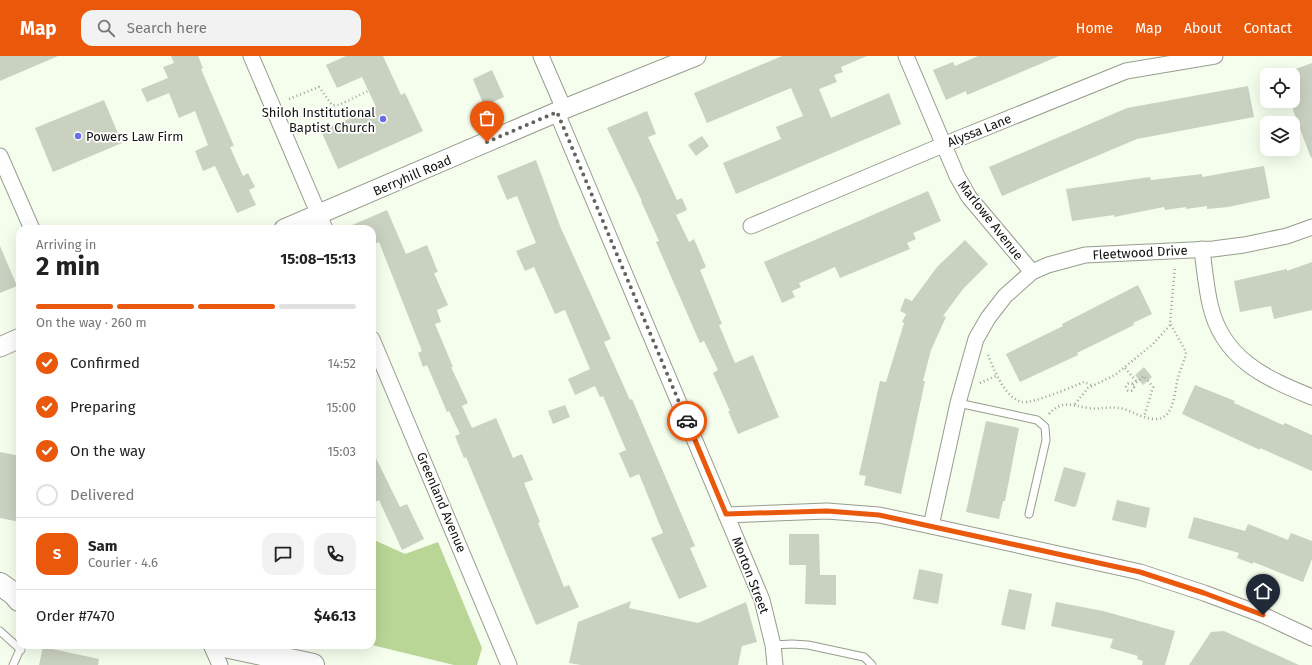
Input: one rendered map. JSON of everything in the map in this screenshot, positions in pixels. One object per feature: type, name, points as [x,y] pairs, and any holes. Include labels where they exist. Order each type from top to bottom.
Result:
[{"type":"main road","points":[[239,649],[313,665]]},
{"type":"street","points":[[251,56],[322,222]]},
{"type":"street","name":"Morton Street","points":[[541,56],[560,111],[762,600],[773,646],[775,665]]},
{"type":"street","name":"Berryhill Road","points":[[306,225],[322,222],[560,111],[696,56]]},
{"type":"street","name":"Marlowe Avenue","points":[[906,56],[956,176],[969,197],[1032,272]]},
{"type":"street","name":"Alyssa Lane","points":[[750,226],[943,145],[1126,72],[1215,56]]},
{"type":"street","points":[[0,156],[30,225]]},
{"type":"street","name":"Fleetwood Drive","points":[[931,526],[958,403],[976,339],[988,318],[1005,296],[1032,272],[1048,265],[1085,255],[1202,249],[1244,245],[1287,236],[1312,227]]},
{"type":"street","points":[[1202,249],[1210,305],[1218,330],[1232,350],[1254,370],[1283,385],[1312,397]]},
{"type":"street","points":[[0,347],[16,340]]},
{"type":"street","name":"Greenland Avenue","points":[[376,348],[510,665]]},
{"type":"street","points":[[726,514],[827,511],[879,515],[931,526],[1140,572],[1204,593],[1263,615],[1312,638]]},
{"type":"street","points":[[213,649],[220,665]]},
{"type":"lane","points":[[958,403],[1037,420],[1045,428],[1046,440],[1029,514]]},
{"type":"lane","points":[[0,631],[16,643]]},
{"type":"lane","points":[[773,646],[792,644],[808,645],[864,657],[872,665]]},
{"type":"lane","points":[[14,665],[21,649]]},
{"type":"path","points":[[289,99],[319,87],[332,105],[339,105],[368,91]]},
{"type":"path","points":[[1045,418],[1056,408],[1068,404],[1075,404],[1088,408],[1119,408],[1153,419],[1164,416],[1172,406],[1177,379],[1186,352],[1171,324],[1175,263]]},
{"type":"path","points":[[1075,404],[1091,385],[1109,379],[1125,368],[1153,344],[1171,324]]},
{"type":"path","points":[[986,348],[996,376],[1012,396],[1020,402],[1026,403],[1084,382],[1091,385]]},
{"type":"path","points":[[1125,368],[1137,382]]},
{"type":"path","points":[[974,386],[996,376]]},
{"type":"path","points":[[1133,385],[1144,376],[1153,387],[1144,417]]},
{"type":"green space","points":[[376,541],[405,554],[438,542],[482,648],[477,665],[454,665],[376,646]]},
{"type":"building","points":[[0,56],[58,56],[0,81]]},
{"type":"building","points":[[171,56],[198,56],[203,68],[201,69],[234,146],[230,147],[243,176],[248,173],[255,187],[249,190],[256,205],[237,213],[215,166],[203,171],[195,151],[208,145],[195,111],[179,118],[169,93],[147,102],[141,89],[168,78],[163,67],[174,63]]},
{"type":"building","name":"Shiloh Institutional Baptist Church","points":[[346,56],[383,56],[401,95],[405,93],[423,131],[338,169],[321,131],[376,107],[362,77],[337,88],[326,65]]},
{"type":"building","points":[[782,56],[867,56],[841,67],[843,72],[834,75],[837,82],[819,89],[831,118],[889,93],[901,124],[736,194],[723,163],[781,139],[776,127],[803,116],[791,88],[707,123],[694,93]]},
{"type":"building","points":[[978,56],[1059,56],[967,95],[966,91],[946,100],[933,70],[953,62],[955,66]]},
{"type":"building","points":[[1312,63],[1311,158],[1300,129],[1300,116],[1295,116],[1293,110],[1293,108],[1300,108],[1300,68],[1298,68]]},
{"type":"building","points":[[492,70],[504,97],[484,106],[473,79]]},
{"type":"building","points":[[1248,86],[1254,117],[1137,139],[1002,196],[989,167],[1127,108]]},
{"type":"building","name":"Powers Law Firm","points":[[104,100],[122,143],[53,172],[35,128]]},
{"type":"building","points":[[647,111],[656,134],[648,137],[677,200],[682,198],[687,210],[676,215],[689,242],[694,239],[706,267],[700,270],[722,324],[719,325],[735,363],[753,355],[779,417],[738,434],[728,411],[730,411],[713,373],[718,370],[704,341],[700,343],[656,242],[659,241],[642,201],[607,128]]},
{"type":"building","points":[[702,136],[709,146],[696,156],[688,145]]},
{"type":"building","points":[[536,160],[560,226],[611,339],[604,342],[630,400],[632,399],[695,546],[690,548],[707,587],[679,599],[651,538],[663,533],[639,474],[630,478],[619,453],[626,450],[603,396],[600,397],[595,386],[575,395],[568,379],[590,369],[565,310],[555,314],[534,267],[525,271],[516,251],[536,243],[517,196],[507,200],[497,176]]},
{"type":"building","points":[[1264,166],[1270,198],[1228,207],[1207,209],[1207,206],[1186,209],[1186,207],[1165,210],[1164,207],[1114,217],[1114,215],[1072,221],[1066,189],[1150,177],[1151,180],[1202,174],[1202,177]]},
{"type":"building","points":[[928,191],[941,221],[913,233],[916,239],[907,243],[910,249],[840,278],[835,267],[799,283],[801,287],[792,291],[795,297],[782,303],[764,262]]},
{"type":"building","points":[[387,210],[406,254],[427,245],[438,272],[434,273],[448,305],[437,310],[441,322],[435,324],[453,367],[451,367],[468,403],[462,406],[472,428],[496,418],[513,458],[522,454],[533,480],[524,483],[540,522],[538,523],[564,587],[569,585],[579,607],[536,625],[466,457],[464,458],[455,436],[460,434],[449,411],[447,412],[427,365],[423,367],[418,353],[422,351],[379,242],[376,243],[376,225],[352,225]]},
{"type":"building","points":[[965,240],[988,264],[963,289],[943,316],[946,317],[931,350],[923,381],[925,381],[901,494],[864,485],[866,476],[859,475],[880,381],[886,382],[904,323],[902,322],[906,314],[900,311],[905,298],[912,301],[937,267]]},
{"type":"building","points":[[0,246],[16,286],[0,293]]},
{"type":"building","points":[[1312,262],[1312,310],[1274,319],[1271,306],[1240,312],[1234,281],[1287,269],[1287,271]]},
{"type":"building","points":[[1138,285],[1152,314],[1133,323],[1134,325],[1077,353],[1078,355],[1020,382],[1006,354],[1063,326],[1062,324]]},
{"type":"building","points":[[1144,367],[1152,377],[1143,385],[1135,375]]},
{"type":"building","points":[[1195,385],[1235,401],[1234,403],[1283,425],[1285,423],[1312,435],[1312,471],[1260,448],[1260,450],[1182,414]]},
{"type":"building","points":[[565,405],[570,417],[553,424],[548,411]]},
{"type":"building","points":[[986,421],[1019,428],[1005,501],[1003,501],[999,519],[966,512]]},
{"type":"building","points":[[0,452],[16,455],[16,521],[0,518]]},
{"type":"building","points":[[376,458],[400,507],[407,504],[424,539],[402,550],[379,500],[376,502]]},
{"type":"building","points":[[1064,467],[1086,473],[1076,506],[1074,507],[1054,501]]},
{"type":"building","points":[[1117,500],[1150,508],[1146,528],[1112,520]]},
{"type":"building","points":[[1194,517],[1245,531],[1248,524],[1288,540],[1291,533],[1312,541],[1312,559],[1303,582],[1253,562],[1253,564],[1237,558],[1239,553],[1188,538]]},
{"type":"building","points":[[789,534],[819,534],[820,575],[836,575],[836,605],[805,604],[806,565],[789,565]]},
{"type":"building","points":[[919,569],[943,574],[938,604],[913,599]]},
{"type":"building","points":[[1009,589],[1032,594],[1025,630],[1001,625]]},
{"type":"building","points":[[631,601],[629,608],[698,623],[746,602],[757,642],[742,646],[738,665],[581,665],[569,663],[578,622]]},
{"type":"building","points":[[1056,602],[1103,611],[1175,631],[1165,665],[1142,665],[1143,661],[1137,659],[1138,656],[1110,648],[1113,639],[1051,626]]},
{"type":"building","points":[[1224,631],[1299,665],[1189,665],[1211,632]]},
{"type":"building","points":[[43,649],[52,649],[99,659],[98,665],[39,665]]},
{"type":"way so far","points":[[487,142],[557,112],[687,421]]},
{"type":"place","name":"Shiloh Institutional Baptist Church","points":[[383,119]]},
{"type":"place","name":"Powers Law Firm","points":[[78,136]]},
{"type":"route","points":[[687,421],[726,514],[827,511],[879,515],[1140,572],[1204,593],[1263,615]]}]
